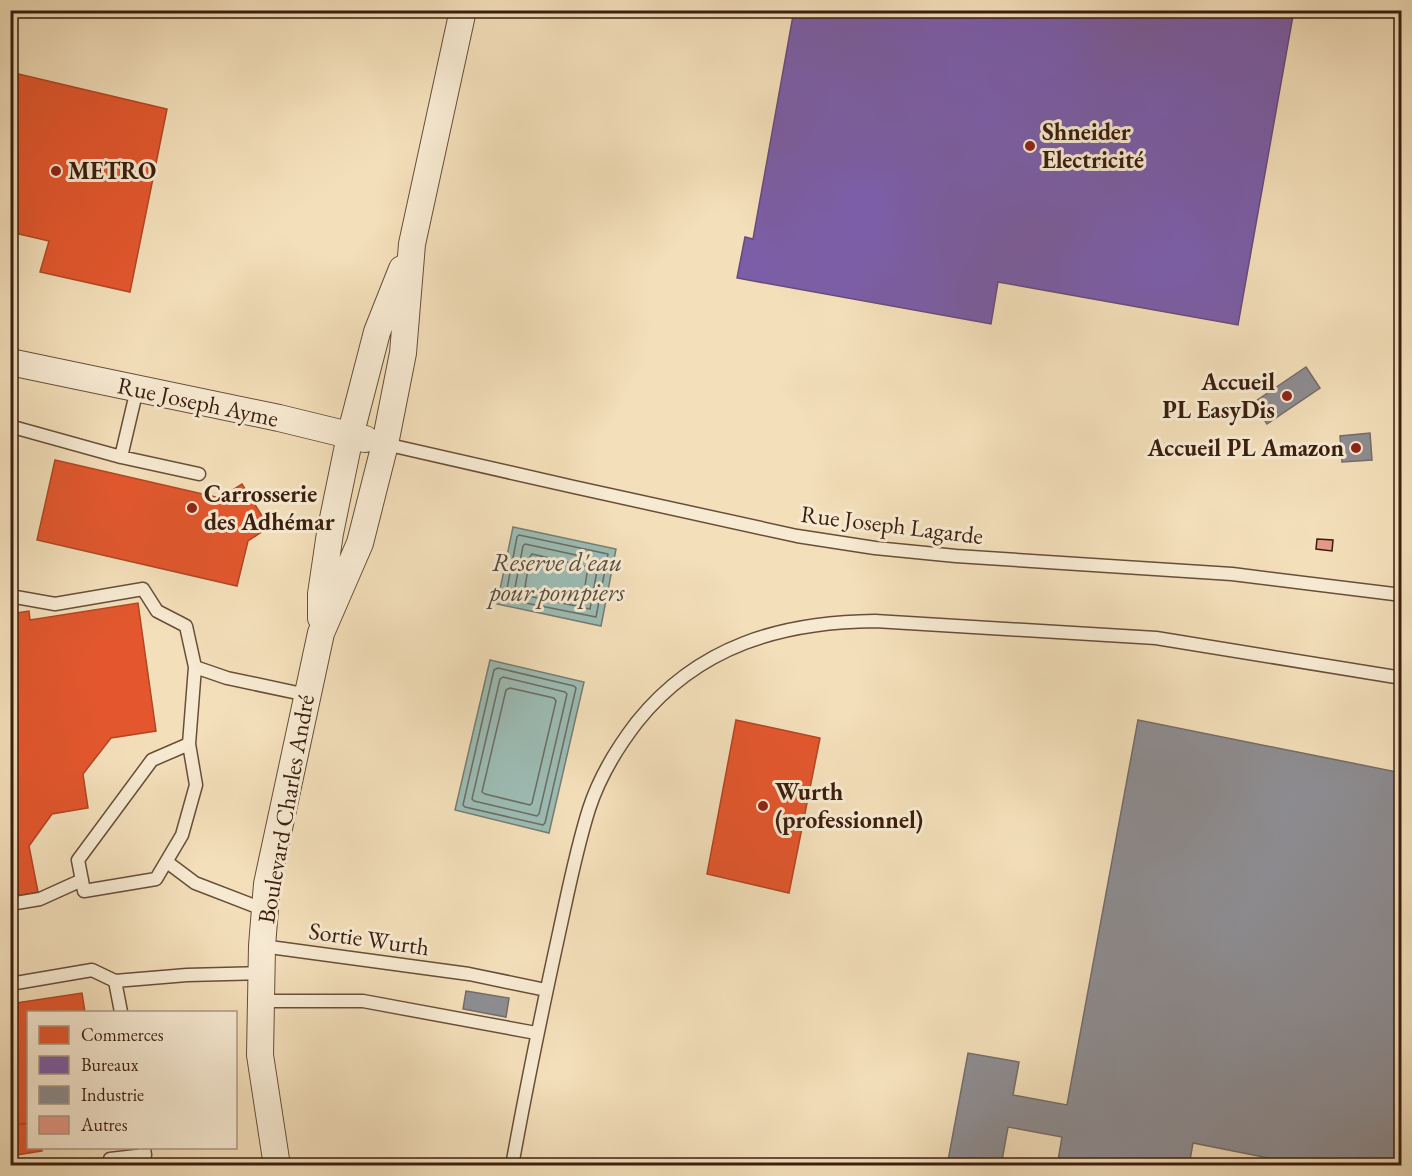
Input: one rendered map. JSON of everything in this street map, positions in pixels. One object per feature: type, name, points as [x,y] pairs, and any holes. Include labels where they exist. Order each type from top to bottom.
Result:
[{"type":"street","name":"Boulevard Charles André","points":[[321,633],[321,594],[330,533],[403,353],[412,244],[463,10]]},
{"type":"street","name":"Boulevard Charles André","points":[[277,1166],[260,1055],[262,946],[267,884],[321,633],[360,543],[351,520],[368,440],[377,332],[412,244]]},
{"type":"street","name":"Rue Joseph Ayme","points":[[10,362],[279,418],[368,440]]},
{"type":"lane","points":[[121,457],[137,388]]},
{"type":"lane","points":[[13,427],[121,457],[199,474]]},
{"type":"lane","name":"Rue Joseph Lagarde","points":[[368,440],[574,488],[786,533],[864,546],[956,556],[1232,574],[1401,595]]},
{"type":"lane","points":[[10,596],[55,604],[143,589],[157,611],[186,626],[195,667],[189,744],[196,785],[182,835],[156,879],[84,891],[78,860],[152,760],[189,744]]},
{"type":"lane","points":[[512,1166],[536,1033],[589,809],[620,744],[652,704],[678,679],[710,658],[745,643],[787,630],[839,621],[887,621],[1156,638],[1401,678]]},
{"type":"lane","points":[[195,667],[227,678],[307,695]]},
{"type":"lane","points":[[167,862],[195,883],[266,910]]},
{"type":"lane","points":[[10,904],[40,899],[82,880]]},
{"type":"lane","name":"Sortie Wurth","points":[[262,946],[470,974],[546,990]]},
{"type":"lane","points":[[10,984],[92,970],[116,981],[187,975],[261,973]]},
{"type":"lane","points":[[116,981],[121,1011]]},
{"type":"lane","points":[[260,1001],[363,1001],[536,1033]]},
{"type":"lane","points":[[110,1159],[146,1155],[144,1149]]},
{"type":"water","name":"Reserve d'eau pour pompiers","points":[[513,527],[616,549],[601,626],[497,604]]},
{"type":"water","points":[[490,660],[584,682],[549,833],[455,810]]},
{"type":"building: Commerces","points":[[10,72],[167,109],[130,292],[40,272],[49,241],[10,232]]},
{"type":"building: Commerces","points":[[55,460],[220,498],[242,484],[269,527],[248,541],[237,586],[37,540]]},
{"type":"building: Commerces","points":[[138,603],[156,731],[111,738],[83,774],[88,808],[52,814],[29,846],[38,892],[10,897],[10,614],[29,611],[30,620]]},
{"type":"building: Commerces","name":"Wurth (professionnel)","points":[[736,720],[820,738],[789,893],[707,874]]},
{"type":"building: Commerces","points":[[82,993],[85,1011],[27,1011],[27,1123],[13,1125],[14,1134],[10,1135],[10,1004]]},
{"type":"building: Commerces","points":[[27,1123],[27,1149],[41,1149],[42,1151],[10,1156],[10,1135],[14,1134],[13,1125]]},
{"type":"building: Bureaux","points":[[794,10],[1294,10],[1238,325],[998,282],[991,324],[737,278],[745,237],[753,239]]},
{"type":"building: Industrie","name":"Accueil PL EasyDis","points":[[1306,367],[1320,388],[1267,424],[1253,403]]},
{"type":"building: Industrie","name":"Accueil PL Amazon","points":[[1370,433],[1372,460],[1342,462],[1340,436]]},
{"type":"building: Industrie","points":[[1138,720],[1402,773],[1402,1166],[1309,1166],[1193,1143],[1189,1166],[1057,1166],[1062,1137],[1008,1127],[1001,1166],[947,1166],[968,1053],[1019,1062],[1013,1095],[1067,1105]]},
{"type":"building: Industrie","points":[[466,991],[509,998],[506,1017],[463,1009]]},
{"type":"building: Autres","points":[[1317,539],[1333,540],[1332,551],[1316,549]]},
{"type":"place","name":"Shneider Electricité","points":[[1030,146]]},
{"type":"place","name":"METRO","points":[[56,171]]},
{"type":"place","name":"Accueil PL EasyDis","points":[[1287,396]]},
{"type":"place","name":"Accueil PL Amazon","points":[[1356,448]]},
{"type":"place","name":"Carrosserie des Adhémar","points":[[192,508]]},
{"type":"place","name":"Wurth (professionnel)","points":[[763,806]]}]
